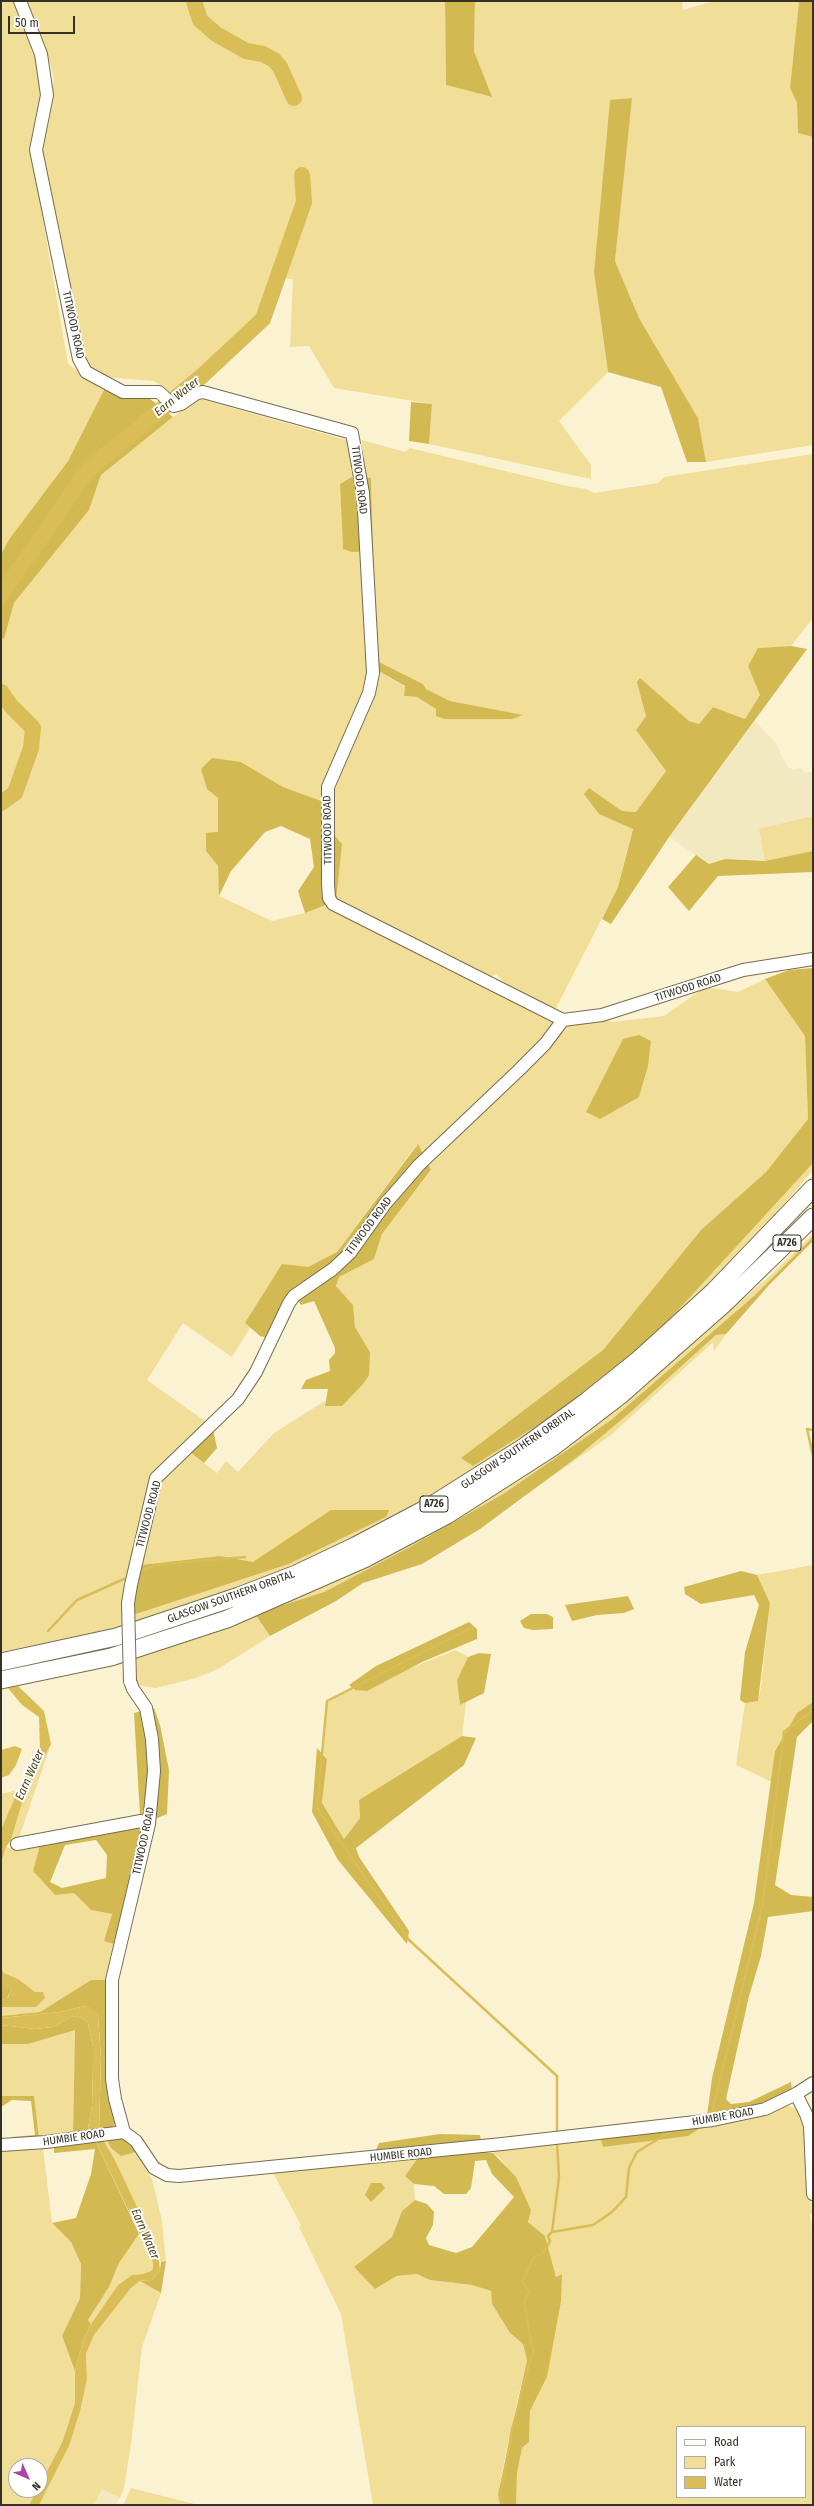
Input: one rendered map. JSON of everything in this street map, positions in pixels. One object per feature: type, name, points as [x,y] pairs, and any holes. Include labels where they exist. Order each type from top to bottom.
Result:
[{"type":"highway","points":[[770,1233],[813,1179]]},
{"type":"highway","name":"GLASGOW SOUTHERN ORBITAL","points":[[1,1662],[30,1657],[116,1637],[239,1596],[296,1574],[355,1546],[429,1507],[524,1447],[614,1380],[714,1291],[813,1188]]},
{"type":"highway","name":"GLASGOW SOUTHERN ORBITAL","points":[[1,1680],[111,1657],[227,1619],[307,1586],[413,1534],[504,1480],[600,1412],[693,1334],[813,1217]]},
{"type":"highway","points":[[761,1269],[813,1223]]},
{"type":"street","name":"TITWOOD ROAD","points":[[20,1],[41,54],[47,95],[36,150],[79,359],[86,372],[123,392],[159,392],[171,405],[177,406],[197,393],[203,392],[352,433],[363,493],[373,673],[369,693],[328,787],[329,898],[333,904],[564,1020],[602,1015],[743,970],[813,959]]},
{"type":"street","name":"TITWOOD ROAD","points":[[124,2132],[115,2099],[112,2079],[112,1980],[149,1824],[154,1770],[150,1725],[146,1708],[133,1689],[130,1681],[128,1603],[156,1478],[238,1399],[256,1372],[289,1303],[294,1296],[333,1269],[350,1253],[385,1204],[419,1165],[545,1044],[564,1020]]},
{"type":"street","points":[[17,1844],[140,1821],[149,1824]]},
{"type":"street","name":"HUMBIE ROAD","points":[[1,2145],[86,2138],[109,2133],[124,2132],[136,2141],[154,2168],[168,2175],[179,2176],[479,2147],[713,2120],[765,2109],[796,2094],[813,2083]]},
{"type":"street","points":[[796,2094],[810,2126],[813,2194]]},
{"type":"shaded area","points":[[445,1],[475,1],[474,51],[492,97],[446,85]]},
{"type":"shaded area","points":[[799,1],[813,1],[813,137],[798,133],[797,103],[790,88]]},
{"type":"shaded area","points":[[632,98],[615,261],[639,318],[698,418],[706,462],[687,462],[661,387],[608,372],[594,272],[610,100]]},
{"type":"shaded area","points":[[104,390],[149,398],[173,417],[101,475],[89,510],[14,603],[4,639],[1,638],[1,554],[10,538],[68,461]]},
{"type":"shaded area","points":[[411,402],[432,404],[429,444],[409,441]]},
{"type":"shaded area","points":[[355,475],[371,478],[373,551],[352,552],[343,549],[340,484]]},
{"type":"shaded area","points":[[791,646],[807,649],[669,837],[611,924],[602,919],[618,887],[633,829],[599,814],[584,794],[589,788],[622,811],[636,812],[666,771],[636,730],[646,716],[637,682],[640,678],[689,721],[699,724],[713,707],[745,719],[760,695],[748,666],[758,648]]},
{"type":"shaded area","points":[[377,661],[423,684],[426,689],[450,701],[523,715],[512,719],[445,719],[436,716],[436,709],[417,697],[404,696],[405,686],[377,670]]},
{"type":"shaded area","points":[[755,721],[775,742],[788,768],[792,768],[793,770],[801,767],[804,773],[813,771],[813,851],[765,861],[725,859],[709,864],[669,837]]},
{"type":"shaded area","points":[[212,758],[241,762],[283,787],[335,806],[335,836],[342,844],[336,901],[305,913],[298,891],[314,867],[310,839],[281,826],[265,832],[231,871],[219,896],[218,866],[206,851],[206,833],[218,832],[218,798],[207,789],[201,769]]},
{"type":"shaded area","points":[[813,851],[813,872],[718,876],[689,911],[668,887],[696,855],[709,864],[725,859],[765,861]]},
{"type":"shaded area","points":[[813,968],[812,1164],[658,1332],[555,1414],[473,1466],[461,1458],[603,1350],[701,1230],[766,1172],[808,1119],[805,1036],[765,979],[789,970]]},
{"type":"shaded area","points":[[639,1035],[651,1041],[648,1066],[639,1097],[600,1119],[586,1112],[623,1039]]},
{"type":"shaded area","points":[[418,1144],[431,1170],[382,1234],[374,1259],[339,1277],[336,1286],[353,1305],[355,1327],[370,1352],[369,1375],[363,1384],[342,1406],[325,1406],[328,1389],[301,1389],[306,1380],[330,1371],[329,1360],[335,1353],[335,1348],[314,1301],[301,1305],[294,1296],[272,1339],[260,1336],[245,1323],[282,1264],[308,1267],[337,1252]]},
{"type":"shaded area","points":[[813,1237],[813,1241],[769,1285],[726,1334],[716,1335],[633,1410],[576,1458],[480,1529],[422,1564],[363,1583],[336,1601],[270,1636],[255,1614],[324,1592],[408,1548],[503,1494],[611,1420],[755,1295]]},
{"type":"shaded area","points":[[213,1430],[217,1448],[204,1463],[190,1452]]},
{"type":"shaded area","points":[[331,1510],[389,1510],[386,1517],[289,1564],[133,1615],[133,1596],[140,1565],[220,1556],[253,1562]]},
{"type":"shaded area","points":[[741,1571],[757,1575],[770,1603],[758,1701],[745,1703],[740,1700],[745,1652],[759,1605],[754,1595],[701,1604],[685,1594],[684,1587]]},
{"type":"shaded area","points":[[628,1596],[634,1609],[624,1613],[597,1615],[572,1621],[565,1605]]},
{"type":"shaded area","points":[[531,1614],[547,1614],[553,1617],[553,1629],[533,1630],[524,1628],[520,1621]]},
{"type":"shaded area","points":[[469,1622],[477,1629],[477,1639],[422,1662],[367,1691],[355,1690],[349,1685],[376,1666]]},
{"type":"shaded area","points":[[479,1653],[491,1654],[484,1693],[460,1705],[457,1680],[468,1657]]},
{"type":"shaded area","points":[[813,1702],[813,1721],[797,1737],[775,1885],[791,1895],[813,1897],[813,1911],[768,1917],[761,1956],[749,1996],[726,2099],[731,2104],[749,2102],[791,2082],[792,2090],[756,2107],[707,2116],[712,2078],[754,1903],[775,1751],[797,1713]]},
{"type":"shaded area","points":[[154,1708],[160,1725],[169,1770],[167,1814],[155,1819],[140,1815],[134,1713]]},
{"type":"shaded area","points":[[462,1736],[476,1738],[464,1765],[356,1848],[359,1857],[409,1931],[407,1944],[338,1860],[312,1812],[317,1748],[327,1759],[322,1803],[344,1839],[360,1818],[359,1800]]},
{"type":"shaded area","points":[[136,1826],[145,1828],[114,1944],[104,1941],[112,1914],[91,1910],[74,1893],[55,1895],[33,1871],[40,1845]],"holes":[[[96,1840],[107,1855],[106,1878],[62,1888],[50,1882],[65,1845]]]},
{"type":"shaded area","points":[[91,1980],[109,1980],[115,2124],[112,2129],[99,2132],[101,2058],[98,2015],[85,2006],[60,2012],[1,2018],[1,2016],[40,2012]]},
{"type":"shaded area","points":[[3,1985],[11,1990],[7,1998],[1,1998],[1,1986]]},
{"type":"shaded area","points":[[73,2016],[82,2018],[88,2023],[93,2047],[93,2068],[92,2106],[87,2133],[73,2135],[75,2030],[28,2044],[1,2044],[1,2025],[35,2029],[53,2027]]},
{"type":"shaded area","points":[[1,2096],[34,2096],[39,2137],[12,2140],[12,2137],[35,2135],[31,2101],[12,2100],[1,2107]]},
{"type":"shaded area","points":[[705,2125],[688,2136],[603,2147],[600,2137]]},
{"type":"shaded area","points":[[440,2134],[480,2135],[481,2141],[375,2152],[379,2143]]},
{"type":"shaded area","points":[[121,2137],[128,2141],[136,2152],[121,2156],[111,2148],[106,2138]]},
{"type":"shaded area","points":[[95,2140],[139,2234],[119,2263],[109,2287],[88,2320],[91,2324],[83,2341],[75,2371],[62,2336],[80,2298],[81,2264],[71,2242],[52,2223],[76,2218],[91,2174],[95,2149],[54,2153],[54,2147]]},
{"type":"shaded area","points":[[475,2151],[493,2153],[516,2177],[531,2210],[528,2222],[545,2236],[556,2277],[562,2274],[561,2301],[547,2377],[530,2411],[529,2442],[522,2448],[517,2474],[516,2505],[500,2505],[498,2494],[527,2360],[523,2344],[510,2333],[492,2304],[491,2291],[472,2285],[430,2280],[417,2274],[397,2276],[375,2289],[354,2267],[392,2237],[402,2211],[415,2200],[427,2204],[434,2212],[433,2225],[426,2238],[429,2245],[456,2253],[472,2247],[514,2197],[492,2174],[486,2160],[475,2161],[471,2188],[466,2194],[444,2194],[434,2186],[414,2184],[405,2176],[419,2156]]},
{"type":"shaded area","points":[[371,2183],[381,2183],[385,2188],[371,2202],[365,2195]]},
{"type":"shaded area","points":[[166,2261],[161,2293],[140,2281],[152,2280],[160,2270],[161,2262]]},
{"type":"shaded area","points":[[102,2489],[120,2498],[116,2505],[94,2505]]},
{"type":"green space","points":[[1,1],[16,1],[34,48],[43,91],[30,145],[68,364],[104,390],[68,461],[10,538],[1,554]]},
{"type":"green space","points":[[26,1],[445,1],[446,85],[491,97],[474,51],[475,1],[682,1],[683,10],[714,1],[799,1],[790,88],[797,103],[798,133],[813,137],[813,445],[706,462],[698,418],[639,318],[615,261],[631,98],[610,101],[594,272],[608,372],[559,421],[591,465],[591,479],[429,444],[432,404],[334,388],[309,346],[290,347],[293,279],[280,278],[241,343],[197,387],[180,399],[154,381],[106,377],[88,367],[41,147],[54,79],[50,62]]},
{"type":"green space","points":[[197,398],[346,440],[352,447],[355,475],[340,484],[343,549],[363,551],[369,682],[325,779],[320,801],[283,787],[241,762],[207,789],[218,798],[218,832],[206,851],[218,866],[219,896],[272,921],[305,913],[327,904],[555,1021],[543,1041],[424,1156],[417,1144],[337,1252],[308,1267],[245,1323],[250,1328],[232,1357],[183,1323],[147,1380],[209,1424],[157,1471],[124,1627],[1,1652],[1,638],[4,639],[14,603],[89,510],[101,475]]},
{"type":"green space","points":[[362,440],[405,452],[410,448],[567,486],[586,489],[594,493],[658,483],[664,477],[813,454],[813,618],[791,646],[758,648],[748,666],[760,695],[745,719],[713,707],[699,724],[689,721],[640,679],[646,716],[636,730],[666,771],[636,812],[622,811],[589,788],[599,814],[633,828],[618,887],[555,1010],[509,987],[496,974],[488,978],[333,902],[335,807],[331,805],[333,786],[377,670],[405,687],[404,696],[417,697],[436,709],[445,719],[522,715],[450,701],[426,689],[423,684],[377,661],[369,551],[373,551],[371,478],[363,476]]},
{"type":"green space","points":[[813,816],[813,851],[765,861],[759,829]]},
{"type":"green space","points":[[765,979],[805,1036],[808,1119],[766,1172],[701,1230],[603,1350],[461,1458],[657,1332],[813,1162],[813,1170],[749,1245],[708,1286],[615,1370],[520,1442],[400,1515],[295,1566],[246,1586],[132,1623],[133,1615],[289,1564],[386,1517],[262,1557],[253,1562],[219,1556],[140,1565],[160,1480],[190,1452],[217,1473],[226,1461],[238,1472],[274,1433],[325,1401],[325,1405],[370,1352],[355,1327],[353,1305],[336,1286],[338,1277],[374,1259],[382,1234],[431,1171],[429,1166],[549,1047],[559,1032],[566,1026],[600,1019],[612,1022],[664,1016],[705,987],[738,992]]},
{"type":"green space","points":[[813,1234],[813,1237],[755,1295],[611,1420],[503,1494],[408,1548],[324,1592],[255,1614],[270,1636],[218,1669],[196,1678],[156,1688],[136,1685],[133,1654],[205,1635],[627,1400],[773,1273]]},
{"type":"green space","points":[[726,1334],[714,1351],[713,1342],[611,1435],[520,1499],[576,1458],[633,1410],[716,1335]]},
{"type":"green space","points":[[813,1565],[813,1702],[797,1713],[775,1751],[772,1782],[736,1765],[745,1703],[758,1701],[761,1687],[770,1603],[757,1575]]},
{"type":"green space","points":[[124,1640],[124,1645],[22,1670],[21,1665]]},
{"type":"green space","points":[[456,1650],[468,1657],[457,1680],[460,1705],[466,1702],[462,1736],[359,1800],[360,1818],[344,1839],[322,1803],[327,1759],[323,1752],[327,1701],[352,1689],[355,1690]]},
{"type":"green space","points":[[51,1744],[18,1841],[11,1840],[24,1796]]},
{"type":"green space","points":[[18,1790],[2,1828],[1,1830],[1,1794]]},
{"type":"green space","points":[[40,1845],[33,1871],[55,1895],[74,1893],[91,1910],[112,1914],[104,1941],[114,1944],[109,1962],[109,1980],[91,1980],[40,2012],[1,2016],[1,1863],[6,1847],[16,1849]]},
{"type":"green space","points":[[75,2029],[73,2135],[39,2137],[34,2096],[1,2096],[1,2044],[28,2044]]},
{"type":"green space","points":[[786,2105],[798,2110],[805,2125],[812,2213],[810,2213],[813,2236],[813,2505],[516,2505],[517,2475],[522,2448],[529,2442],[530,2411],[547,2377],[561,2274],[556,2277],[545,2236],[528,2222],[531,2210],[524,2196],[501,2159],[493,2153],[499,2148],[600,2137],[604,2147],[705,2125],[744,2121],[777,2111]]},
{"type":"green space","points":[[102,2138],[106,2138],[121,2156],[136,2152],[152,2179],[162,2221],[166,2261],[161,2262],[115,2160]]},
{"type":"green space","points":[[43,2148],[52,2223],[71,2242],[81,2264],[80,2298],[62,2336],[75,2371],[75,2403],[62,2443],[48,2469],[48,2458],[8,2458],[8,2498],[33,2498],[29,2505],[1,2505],[1,2151]]},
{"type":"green space","points":[[419,2156],[405,2176],[414,2184],[415,2200],[402,2211],[392,2237],[354,2267],[375,2289],[398,2276],[417,2274],[430,2280],[472,2285],[491,2291],[492,2304],[510,2333],[523,2344],[527,2360],[510,2432],[498,2494],[500,2505],[373,2505],[341,2314],[299,2227],[301,2225],[272,2171]]},
{"type":"green space","points":[[139,2234],[153,2262],[153,2268],[151,2271],[143,2274],[132,2275],[118,2285],[91,2324],[88,2320],[109,2287],[119,2263]]},
{"type":"green space","points":[[140,2281],[161,2293],[142,2347],[131,2444],[124,2488],[120,2498],[102,2489],[94,2505],[39,2505],[43,2498],[48,2498],[48,2487],[69,2446],[87,2379],[86,2354],[94,2335],[131,2288]]},
{"type":"green space","points":[[131,2488],[199,2505],[123,2505]]},
{"type":"water","points":[[18,1686],[44,1711],[51,1744],[24,1796],[11,1840],[6,1847],[1,1863],[1,1830],[18,1790],[40,1750],[39,1717],[22,1705],[8,1688]]},
{"type":"water","points":[[15,1746],[22,1749],[16,1765],[9,1775],[1,1778],[1,1750]]},
{"type":"water","points":[[1,1968],[4,1973],[18,1979],[35,1992],[43,1992],[45,1998],[36,2007],[1,2007],[1,1998],[8,1998],[11,1990],[1,1986]]},
{"type":"water","points":[[85,2006],[90,2007],[98,2015],[101,2058],[99,2132],[87,2133],[92,2106],[93,2068],[93,2047],[88,2023],[82,2018],[73,2016],[53,2027],[35,2029],[1,2025],[1,2018],[60,2012]]},
{"type":"water","points":[[102,2138],[115,2160],[158,2252],[160,2270],[152,2280],[140,2281],[131,2288],[94,2335],[86,2354],[87,2379],[80,2411],[69,2446],[48,2487],[48,2469],[62,2443],[75,2403],[75,2371],[83,2341],[91,2324],[118,2285],[132,2275],[143,2274],[151,2271],[153,2268],[153,2262],[95,2140]]},
{"type":"water","points":[[33,2498],[43,2498],[39,2505],[29,2505]]},
{"type":"waterway","name":"Earn Water","points":[[194,1],[200,20],[216,34],[246,51],[263,54],[274,60],[280,67],[294,98]]},
{"type":"waterway","name":"Earn Water","points":[[1,595],[88,470],[202,376],[263,319],[304,202],[302,175]]},
{"type":"waterway","name":"Earn Water","points":[[1,692],[11,706],[33,728],[31,748],[15,793],[1,803]]},
{"type":"waterway","points":[[813,1430],[807,1429],[813,1455]]},
{"type":"waterway","points":[[141,1571],[155,1565],[245,1557]]},
{"type":"waterway","points":[[48,1631],[77,1600],[124,1579]]},
{"type":"waterway","points":[[469,1629],[327,1701],[317,1808],[409,1940],[557,2076],[557,2130]]},
{"type":"waterway","points":[[706,2115],[712,2112],[763,1903],[784,1732],[813,1710]]},
{"type":"waterway","points":[[502,2505],[501,2493],[512,2429],[533,2351],[524,2302],[530,2291],[522,2282],[534,2257],[543,2253],[550,2241],[548,2236],[552,2232],[593,2225],[612,2212],[626,2197],[629,2168],[637,2152],[671,2131]]},
{"type":"waterway","points":[[552,2232],[559,2177],[557,2143]]}]
